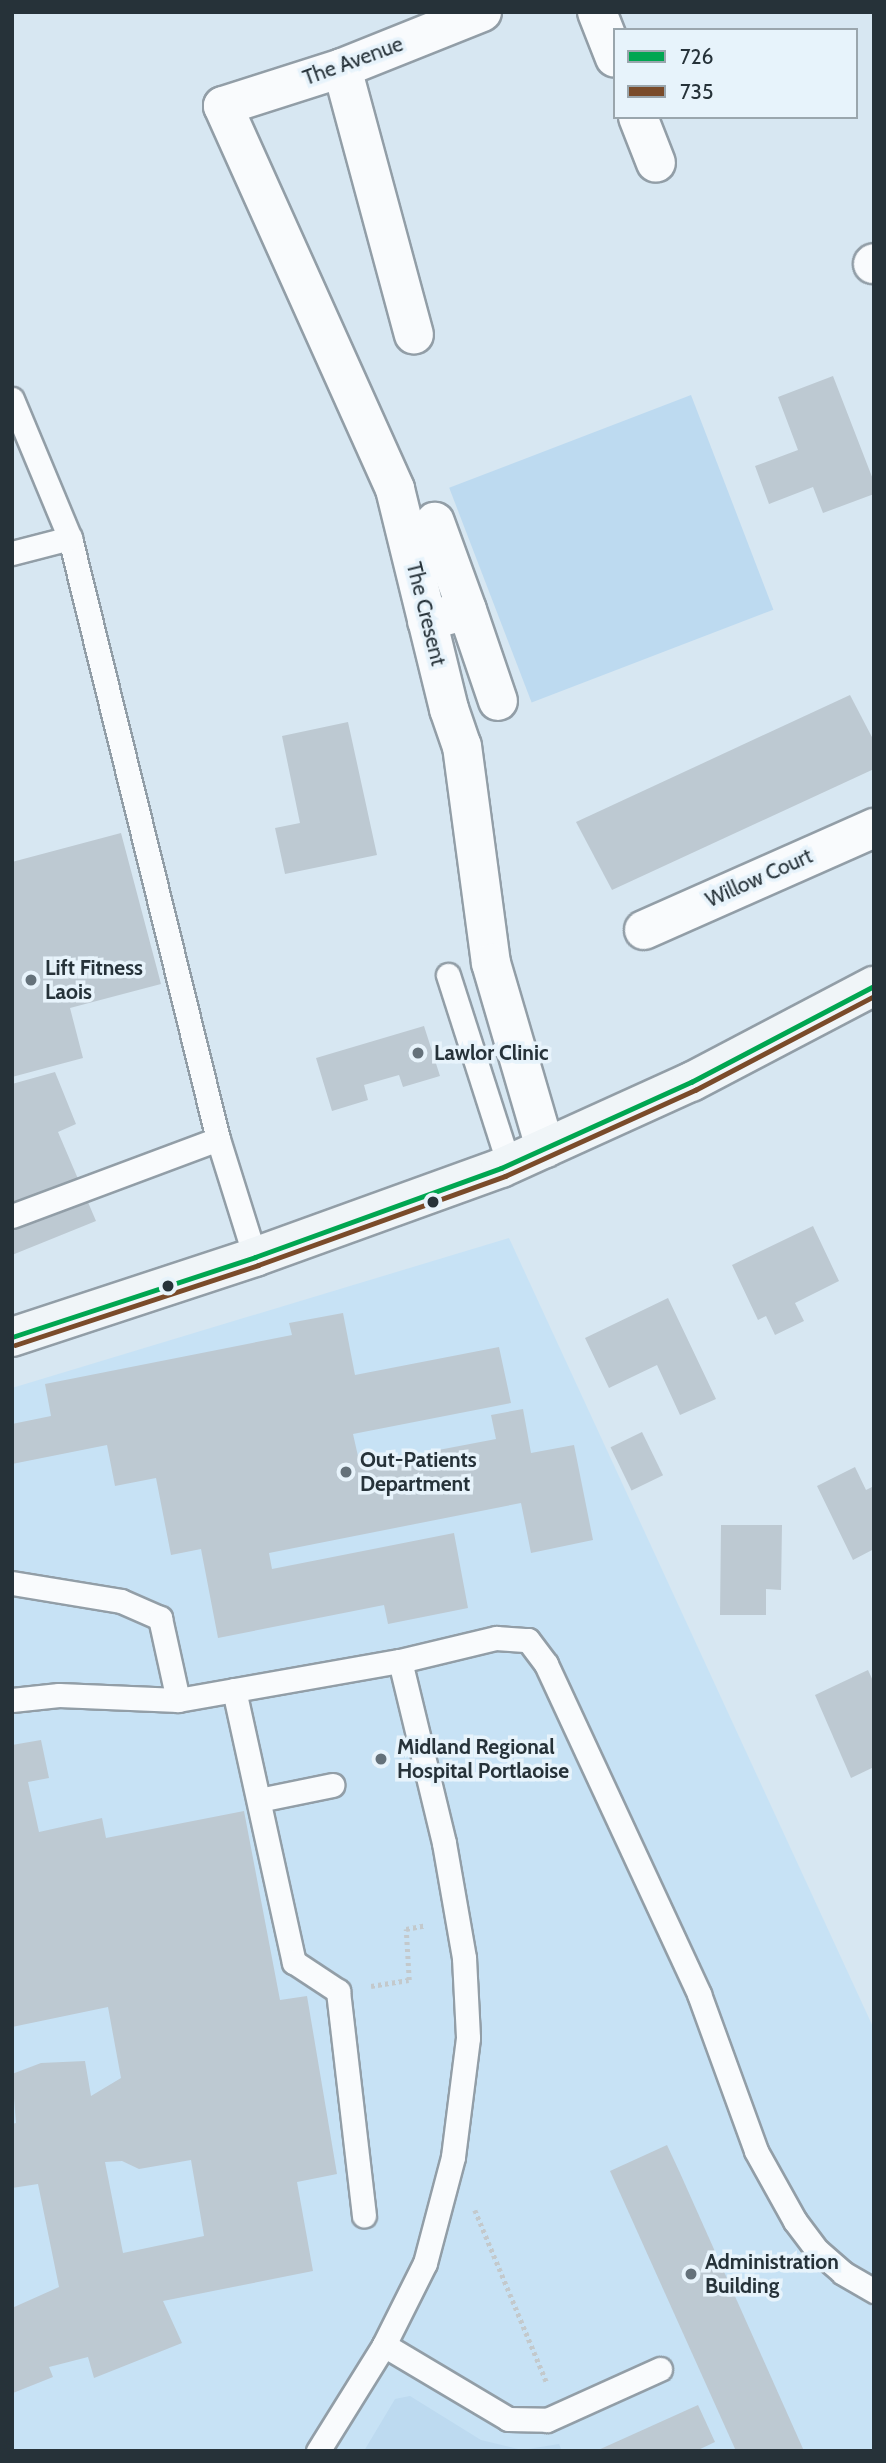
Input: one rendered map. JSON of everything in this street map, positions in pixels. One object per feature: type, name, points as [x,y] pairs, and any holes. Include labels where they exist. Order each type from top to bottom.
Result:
[{"type":"main road","points":[[12,1337],[255,1257],[509,1165],[691,1082],[874,986]]},
{"type":"street","name":"The Avenue","points":[[223,106],[342,68],[482,12]]},
{"type":"street","points":[[597,12],[613,53]]},
{"type":"street","points":[[342,68],[414,334]]},
{"type":"street","name":"The Cresent","points":[[223,106],[395,489],[462,746],[491,962],[545,1148]]},
{"type":"street","points":[[639,119],[656,163]]},
{"type":"street","points":[[435,522],[498,701]]},
{"type":"street","points":[[428,621],[467,610]]},
{"type":"street","name":"Willow Court","points":[[644,930],[874,828]]},
{"type":"lane","points":[[12,399],[70,538],[218,1139],[255,1257]]},
{"type":"lane","points":[[12,553],[70,538]]},
{"type":"lane","points":[[448,975],[509,1165]]},
{"type":"lane","points":[[12,1216],[218,1139]]},
{"type":"lane","points":[[12,1583],[121,1601],[160,1618],[178,1700]]},
{"type":"lane","points":[[12,1700],[59,1696],[178,1700],[400,1661],[496,1638],[528,1640],[546,1664],[699,1994],[756,2151],[795,2221],[818,2251],[843,2273],[874,2291]]},
{"type":"lane","points":[[318,2451],[384,2345],[425,2263],[453,2157],[468,2038],[464,1958],[444,1843],[400,1661]]},
{"type":"lane","points":[[234,1690],[295,1962],[338,1991],[364,2216]]},
{"type":"lane","points":[[259,1800],[332,1785]]},
{"type":"lane","points":[[384,2345],[508,2419],[547,2420],[660,2369]]},
{"type":"path","points":[[406,1929],[409,1980]]},
{"type":"path","points":[[453,2157],[560,2414]]},
{"type":"shaded area","points":[[691,395],[773,610],[532,703],[449,488]]},
{"type":"shaded area","name":"Midland Regional Hospital Portlaoise","points":[[509,1238],[874,2029],[874,2451],[12,2451],[12,1388]]},
{"type":"shaded area","points":[[410,2396],[481,2440],[522,2450],[559,2444],[562,2451],[364,2451],[395,2399]]},
{"type":"building","points":[[833,376],[874,482],[874,494],[823,513],[813,487],[769,504],[755,466],[798,450],[778,397]]},
{"type":"building","points":[[850,695],[874,741],[874,769],[612,890],[576,822]]},
{"type":"building","points":[[348,722],[377,855],[285,874],[275,828],[300,823],[282,736]]},
{"type":"building","points":[[121,833],[161,984],[70,1008],[83,1058],[12,1077],[12,862]]},
{"type":"building","points":[[424,1026],[440,1076],[403,1087],[399,1075],[364,1085],[368,1100],[332,1111],[316,1058]]},
{"type":"building","points":[[55,1072],[76,1124],[58,1132],[96,1221],[12,1255],[12,1084]]},
{"type":"building","points":[[813,1226],[839,1281],[795,1303],[804,1321],[775,1335],[766,1316],[758,1320],[732,1265]]},
{"type":"building","points":[[668,1298],[716,1399],[680,1415],[657,1365],[609,1388],[585,1338]]},
{"type":"building","name":"Out-Patients Department","points":[[343,1313],[355,1375],[499,1347],[511,1403],[353,1434],[360,1465],[496,1439],[491,1415],[523,1409],[531,1453],[574,1445],[593,1540],[531,1553],[521,1503],[269,1553],[272,1569],[454,1533],[468,1608],[388,1624],[384,1605],[218,1638],[201,1549],[171,1555],[156,1478],[115,1486],[107,1445],[12,1464],[12,1424],[51,1416],[45,1384],[292,1335],[289,1323]]},
{"type":"building","points":[[642,1432],[663,1475],[632,1490],[611,1447]]},
{"type":"building","points":[[855,1467],[866,1490],[874,1486],[874,1549],[853,1560],[817,1486]]},
{"type":"building","points":[[721,1525],[782,1525],[781,1590],[766,1589],[766,1615],[720,1615]]},
{"type":"building","points":[[868,1670],[874,1683],[874,1767],[851,1778],[815,1695]]},
{"type":"building","points":[[41,1740],[49,1778],[28,1782],[39,1832],[102,1818],[106,1838],[244,1811],[280,2000],[307,1996],[337,2174],[297,2182],[313,2271],[163,2301],[182,2343],[94,2378],[88,2357],[49,2367],[53,2377],[13,2393],[12,2308],[59,2287],[38,2184],[12,2188],[12,2124],[16,2123],[12,2074],[41,2063],[85,2061],[91,2096],[121,2078],[108,2007],[12,2027],[12,1745]],"holes":[[[191,2160],[204,2236],[123,2253],[105,2162],[122,2161],[139,2169]]]},
{"type":"building","name":"Administration Building","points":[[667,2145],[804,2451],[736,2451],[610,2171]]},
{"type":"building","points":[[698,2405],[715,2442],[696,2451],[596,2451]]},
{"type":"transit line","name":"726","points":[[12,1337],[255,1257],[501,1168],[691,1082],[874,986]]},
{"type":"transit line","name":"735","points":[[15,1345],[258,1265],[505,1176],[695,1090],[874,996]]},
{"type":"place","name":"Lift Fitness Laois","points":[[31,980]]},
{"type":"place","name":"Lawlor Clinic","points":[[418,1053]]},
{"type":"place","name":"Out-Patients Department","points":[[346,1472]]},
{"type":"place","name":"Midland Regional Hospital Portlaoise","points":[[381,1759]]},
{"type":"place","name":"Administration Building","points":[[691,2274]]}]
